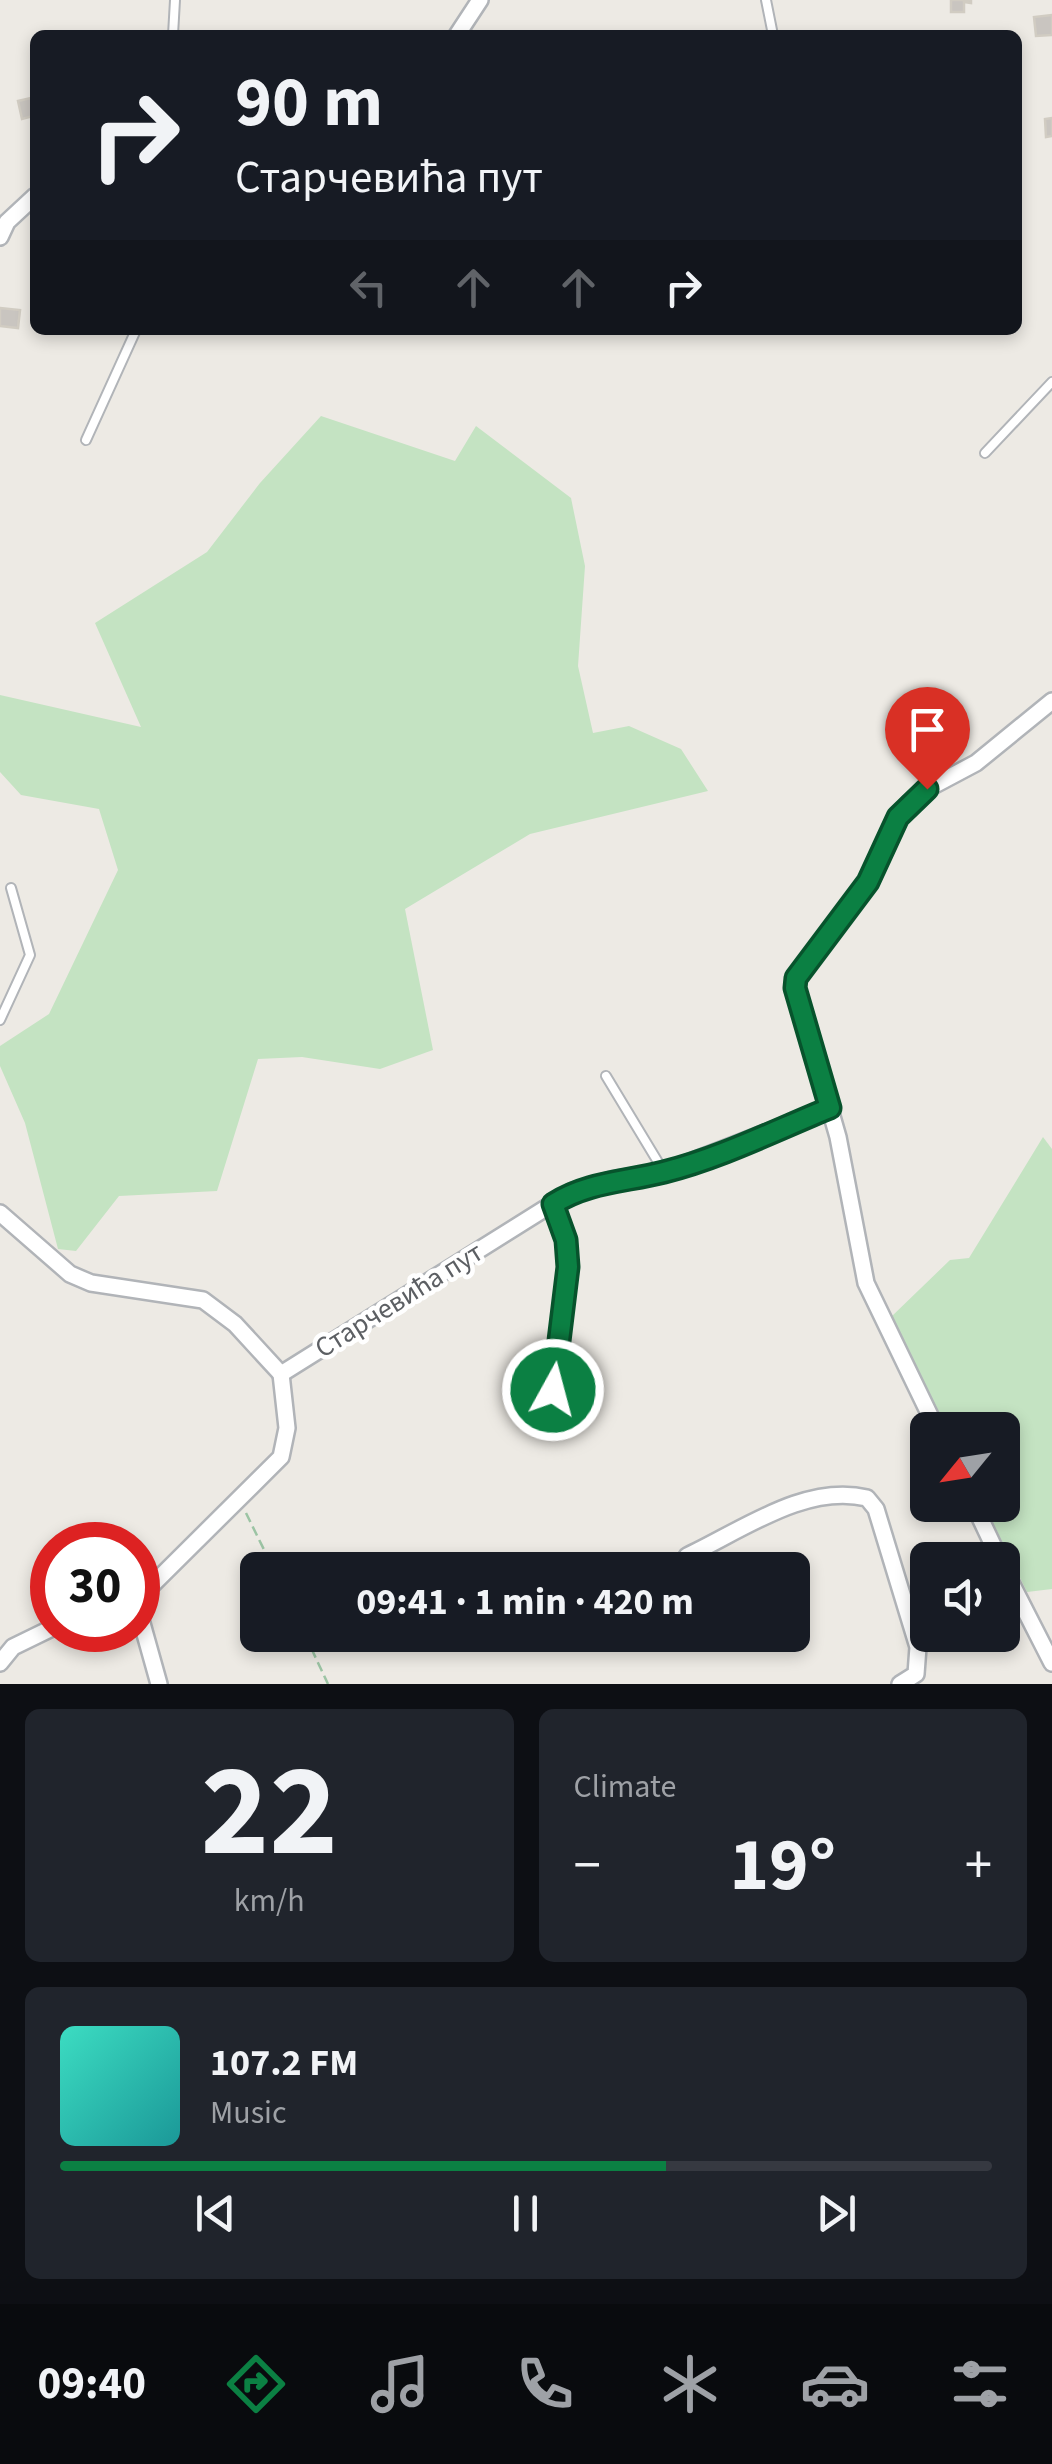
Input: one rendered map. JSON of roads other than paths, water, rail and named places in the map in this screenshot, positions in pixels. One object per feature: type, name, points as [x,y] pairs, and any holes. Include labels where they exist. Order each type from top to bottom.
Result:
[{"type":"street","points":[[460,30],[480,0]]},
{"type":"street","points":[[0,237],[7,222],[30,201]]},
{"type":"street","points":[[928,1412],[866,1283],[830,1108],[795,988],[796,978],[868,882],[898,817],[909,803],[976,762],[1052,701]]},
{"type":"street","name":"Старчевића пут","points":[[281,1374],[572,1192],[610,1180],[664,1172],[830,1108]]},
{"type":"street","points":[[553,1204],[566,1240],[568,1267],[553,1390]]},
{"type":"street","points":[[0,1213],[70,1274],[91,1283],[204,1300],[235,1324],[281,1374],[287,1428],[281,1456],[160,1578]]},
{"type":"street","points":[[695,1552],[799,1503],[831,1493],[867,1498],[876,1509],[918,1647],[916,1674],[900,1684]]},
{"type":"street","points":[[1020,1599],[1052,1662]]},
{"type":"street","points":[[0,1663],[13,1647],[30,1639]]},
{"type":"street","points":[[151,1652],[160,1684]]},
{"type":"lane","points":[[174,30],[175,0]]},
{"type":"lane","points":[[766,0],[771,30]]},
{"type":"lane","points":[[86,440],[134,335]]},
{"type":"lane","points":[[985,453],[1052,382]]},
{"type":"lane","points":[[0,1020],[30,955],[11,888]]},
{"type":"lane","points":[[606,1076],[664,1172]]}]
